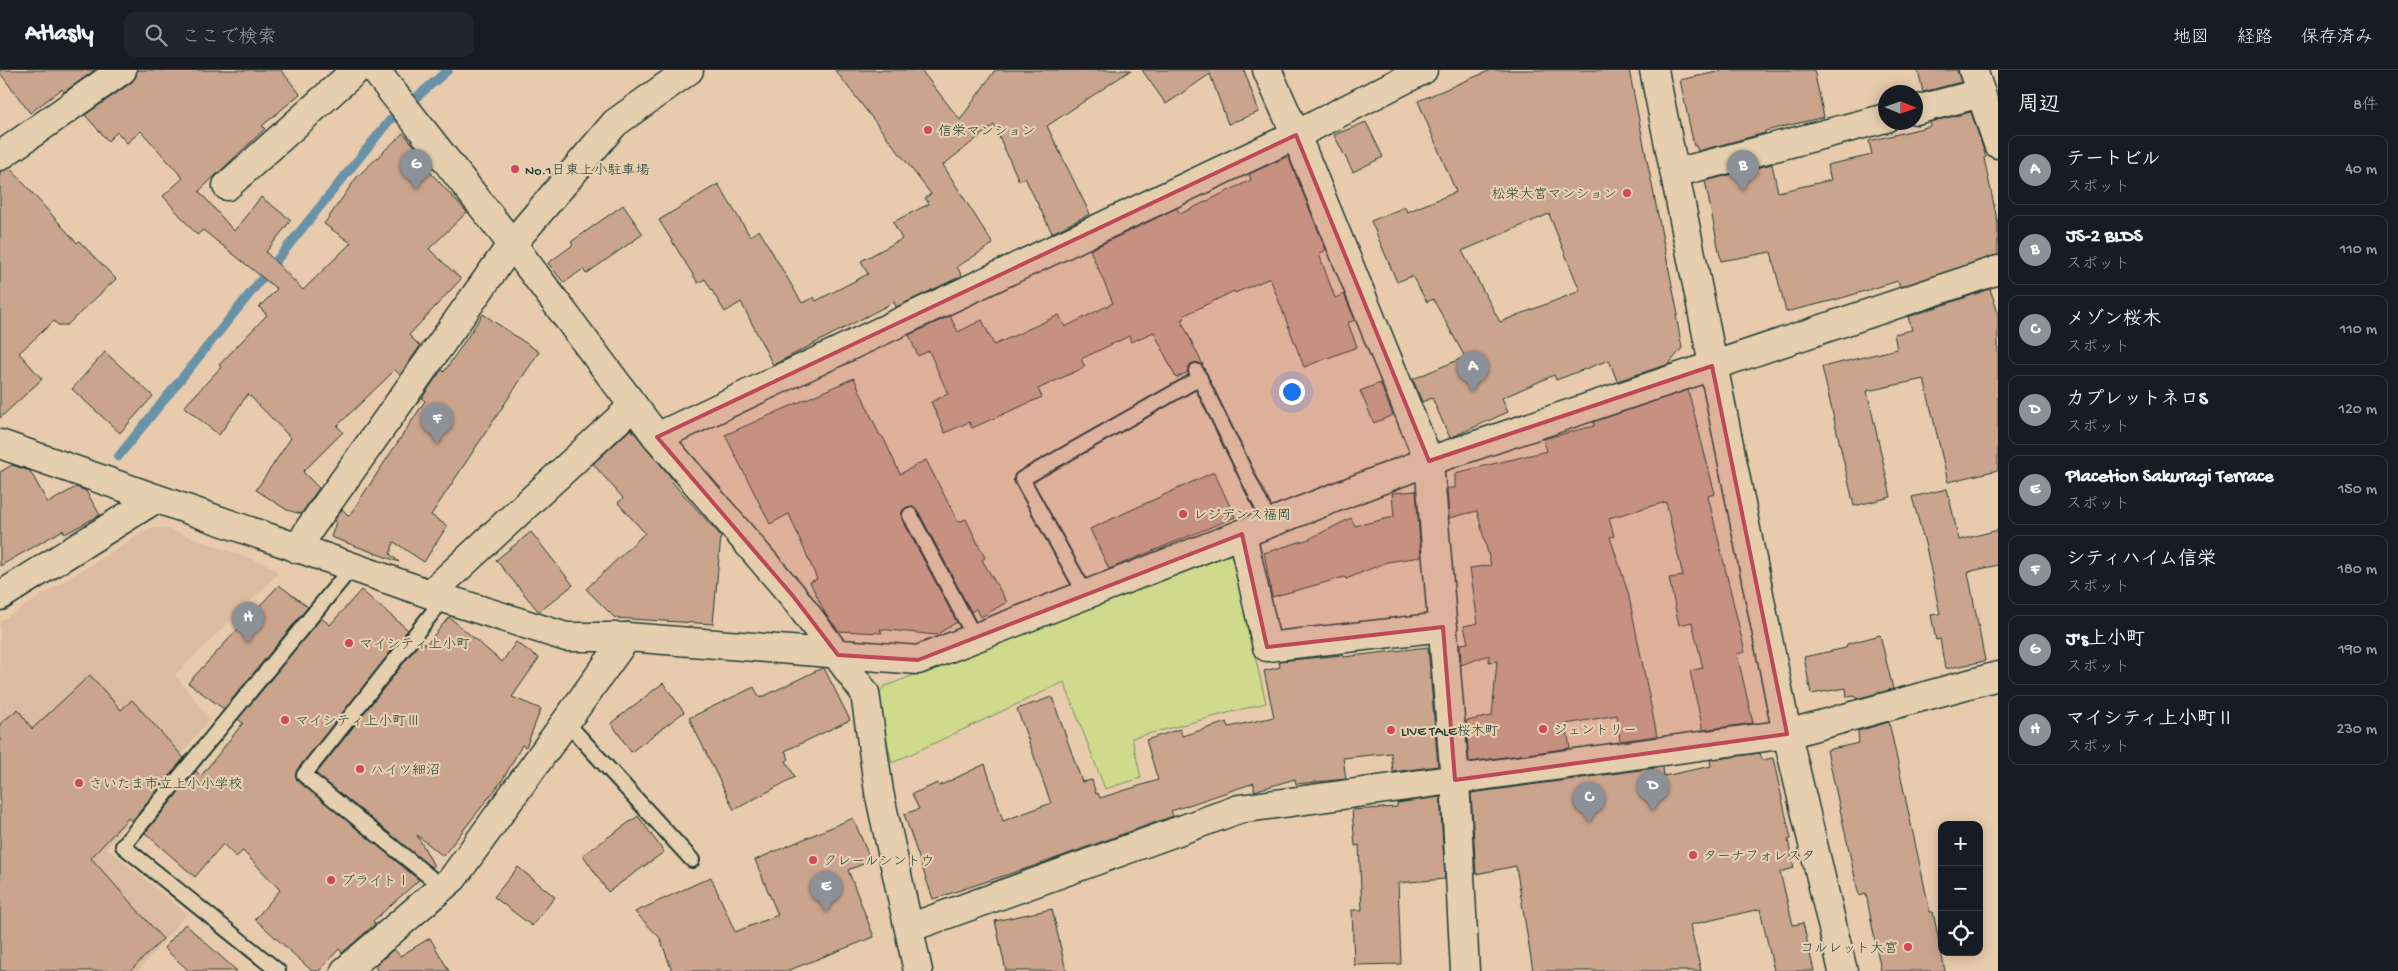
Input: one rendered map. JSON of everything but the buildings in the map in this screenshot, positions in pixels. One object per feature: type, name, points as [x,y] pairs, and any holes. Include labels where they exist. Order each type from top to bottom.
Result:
[{"type":"street","points":[[0,156],[122,70]]},
{"type":"street","points":[[227,186],[356,70]]},
{"type":"street","points":[[375,70],[512,244],[657,437],[793,596],[865,693],[879,792],[918,971]]},
{"type":"street","points":[[298,549],[310,528],[512,244],[615,123],[689,70]]},
{"type":"street","points":[[1267,70],[1296,135],[1429,461],[1455,780],[1465,971]]},
{"type":"street","points":[[657,437],[1296,135],[1423,70]]},
{"type":"street","points":[[1654,70],[1787,734],[1843,971]]},
{"type":"street","points":[[1923,107],[1977,82],[1998,144]]},
{"type":"street","points":[[1675,173],[1878,120]]},
{"type":"street","points":[[0,444],[298,549],[566,637],[627,637],[838,656],[918,660],[1429,461],[1998,270]]},
{"type":"street","points":[[437,596],[633,406]]},
{"type":"street","points":[[0,596],[155,499]]},
{"type":"street","points":[[1242,534],[1267,647],[1443,627]]},
{"type":"street","points":[[345,971],[452,878],[627,637]]},
{"type":"street","points":[[909,928],[1239,809],[1787,734],[1998,676]]},
{"type":"lane","points":[[1086,595],[1022,479],[1198,375],[1270,523]]},
{"type":"lane","points":[[910,515],[975,638]]},
{"type":"lane","points":[[278,971],[123,846],[352,567]]},
{"type":"lane","points":[[437,596],[304,775],[442,887]]},
{"type":"lane","points":[[565,721],[692,860]]},
{"type":"highlighted area","points":[[1296,135],[1429,461],[1712,366],[1787,734],[1455,780],[1443,627],[1267,647],[1242,534],[918,660],[838,655],[793,596],[657,437]]},
{"type":"shaded area","name":"さいたま市立上小小学校","points":[[150,528],[166,528],[273,567],[278,574],[175,675],[210,718],[107,848],[187,914],[138,971],[0,971],[0,621]]},
{"type":"green space","points":[[1231,554],[1266,703],[1132,738],[1141,778],[1105,789],[1064,682],[892,763],[877,698],[883,687]]},
{"type":"waterway","points":[[118,457],[389,121],[448,70]]},
{"type":"place","name":"信栄マンション","points":[[928,130]]},
{"type":"place","name":"No.1日東上小駐車場","points":[[515,169]]},
{"type":"place","name":"J's上小町","points":[[416,190]]},
{"type":"place","name":"JS-2 BLDS","points":[[1743,191]]},
{"type":"place","name":"松栄大宮マンション","points":[[1627,193]]},
{"type":"place","name":"テートビル","points":[[1473,392]]},
{"type":"place","name":"シティハイム信栄","points":[[437,444]]},
{"type":"place","name":"レジデンス福岡","points":[[1183,514]]},
{"type":"place","name":"マイシティ上小町Ⅱ","points":[[248,643]]},
{"type":"place","name":"マイシティ上小町","points":[[349,643]]},
{"type":"place","name":"マイシティ上小町Ⅲ","points":[[285,720]]},
{"type":"place","name":"ジェントリー","points":[[1543,729]]},
{"type":"place","name":"LIVE TALE桜木町","points":[[1391,730]]},
{"type":"place","name":"ハイツ細沼","points":[[360,769]]},
{"type":"place","name":"さいたま市立上小小学校","points":[[79,783]]},
{"type":"place","name":"カプレットネロS","points":[[1653,811]]},
{"type":"place","name":"メゾン桜木","points":[[1589,823]]},
{"type":"place","name":"ターナフォレスタ","points":[[1693,855]]},
{"type":"place","name":"クレールシントウ","points":[[813,860]]},
{"type":"place","name":"ブライトⅠ","points":[[331,880]]},
{"type":"place","name":"Placetion Sakuragi Terrace","points":[[826,912]]},
{"type":"place","name":"コルレット大宮","points":[[1908,947]]}]
